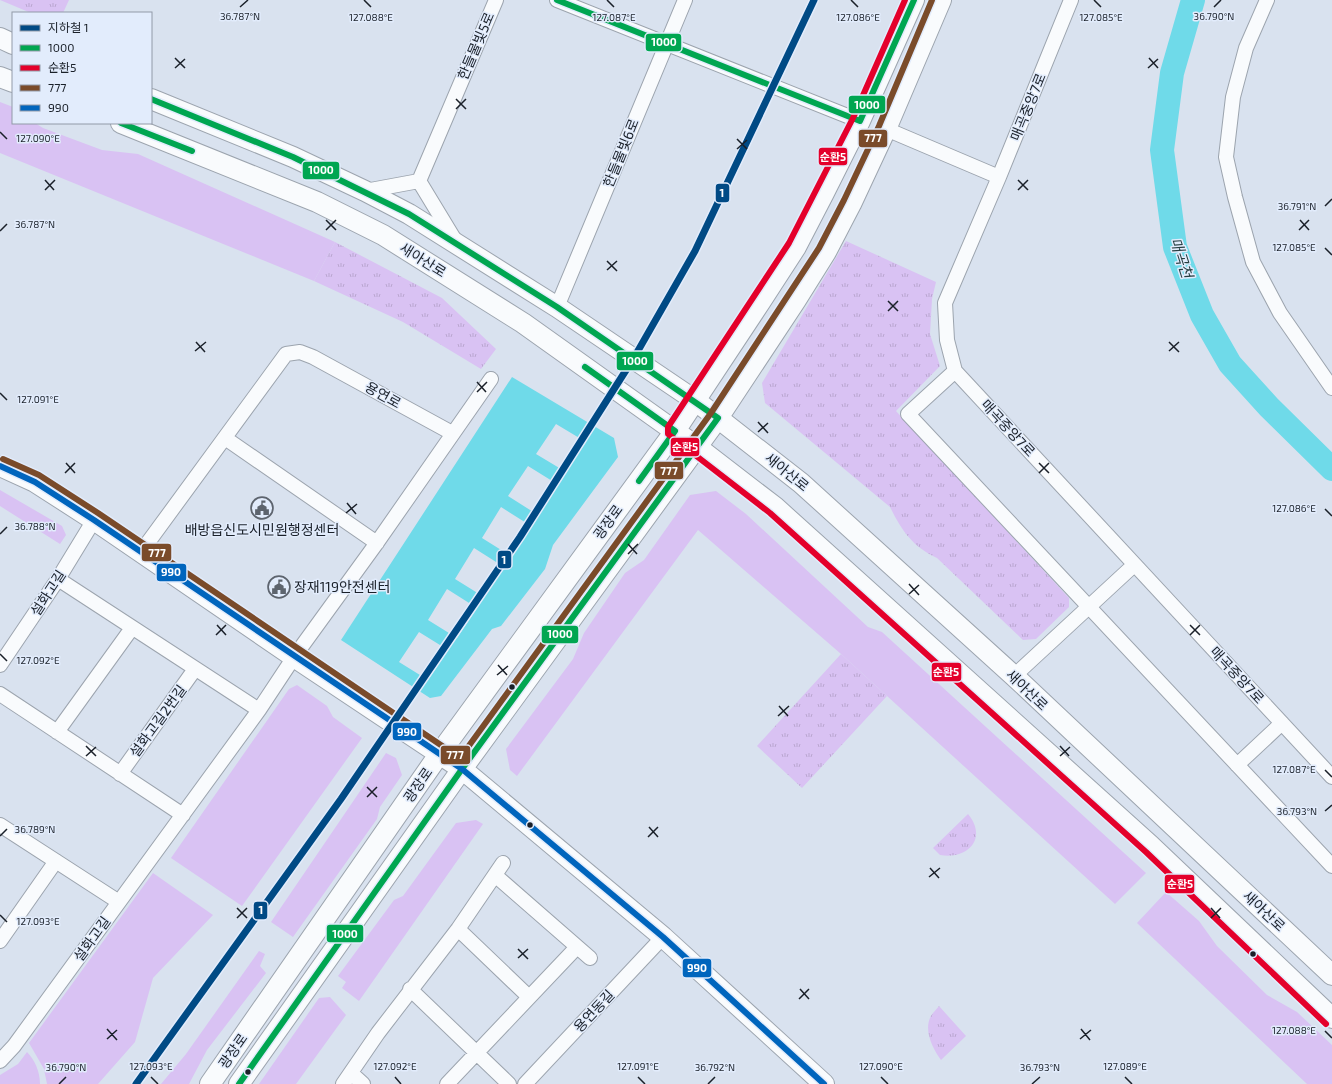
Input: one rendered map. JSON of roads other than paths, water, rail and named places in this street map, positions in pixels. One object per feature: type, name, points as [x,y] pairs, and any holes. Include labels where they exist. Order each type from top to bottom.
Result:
[{"type":"main road","name":"광장로","points":[[210,1084],[440,753],[696,401],[796,247],[860,121],[914,0]]},
{"type":"main road","name":"광장로","points":[[239,1084],[462,769],[718,418],[796,300],[826,252],[886,129],[941,0]]},
{"type":"main road","points":[[0,38],[12,44]]},
{"type":"main road","points":[[0,77],[12,82]]},
{"type":"main road","name":"새아산로","points":[[152,99],[293,157],[365,191],[456,242],[557,307],[696,401],[801,482],[1014,676],[1332,975]]},
{"type":"main road","name":"새아산로","points":[[123,124],[317,202],[383,235],[523,323],[697,447],[775,507],[793,523],[1151,846],[1332,1018]]},
{"type":"main road","points":[[0,466],[34,482],[94,520],[294,657],[462,769],[663,937],[824,1084]]},
{"type":"street","name":"한들물빛5로","points":[[419,181],[496,0]]},
{"type":"street","points":[[557,0],[582,5],[666,43],[860,121]]},
{"type":"street","name":"한들물빛6로","points":[[557,307],[685,0]]},
{"type":"street","name":"매곡중앙7로","points":[[1071,0],[999,177],[945,302],[947,340],[955,371],[1332,777]]},
{"type":"street","points":[[1267,0],[1246,48],[1233,97],[1226,157],[1235,197],[1253,262],[1280,313],[1332,388]]},
{"type":"street","points":[[886,129],[999,177]]},
{"type":"street","points":[[365,191],[419,181],[456,242]]},
{"type":"street","name":"용연로","points":[[141,552],[286,354],[300,352],[313,357],[452,433]]},
{"type":"street","points":[[955,371],[908,414],[1332,866]]},
{"type":"street","points":[[294,657],[377,543],[452,433],[492,379]]},
{"type":"street","points":[[225,438],[377,543]]},
{"type":"street","name":"설화고길","points":[[0,665],[58,578],[94,520]]},
{"type":"street","points":[[1014,676],[1134,565]]},
{"type":"street","points":[[58,578],[259,710]]},
{"type":"street","points":[[58,732],[132,628]]},
{"type":"street","name":"설화고길","points":[[0,1061],[14,1046],[183,815],[259,710],[294,657]]},
{"type":"street","name":"설화고길2번길","points":[[120,774],[195,669]]},
{"type":"street","points":[[0,694],[183,815]]},
{"type":"street","points":[[1238,765],[1282,722]]},
{"type":"street","points":[[0,825],[119,902]]},
{"type":"street","points":[[0,940],[56,861]]},
{"type":"street","points":[[363,1084],[347,1079],[410,989],[458,929],[496,876],[503,863]]},
{"type":"street","points":[[496,876],[590,958]]},
{"type":"street","points":[[458,929],[529,997]]},
{"type":"street","name":"용연동길","points":[[525,1084],[663,937]]},
{"type":"street","points":[[447,1084],[578,947]]},
{"type":"street","points":[[410,989],[509,1084]]},
{"type":"water","points":[[512,377],[614,438],[618,457],[553,545],[545,569],[501,626],[492,629],[441,696],[430,698],[341,640]],"holes":[[[556,424],[586,442],[566,472],[536,454]],[[528,466],[557,484],[538,515],[508,496]],[[501,507],[531,526],[511,556],[482,538]],[[474,548],[504,567],[484,597],[455,579]],[[447,589],[477,608],[457,638],[428,620]],[[419,632],[448,650],[428,680],[399,662]]]},
{"type":"waterway","name":"매곡천","points":[[1193,0],[1172,73],[1162,150],[1175,247],[1202,315],[1230,364],[1269,407],[1332,469]]},
{"type":"metro line","name":"1","points":[[136,1084],[341,799],[520,537],[635,356],[695,251],[814,0]]},
{"type":"place","name":"배방읍신도시민원행정센터","points":[[262,508]]},
{"type":"place","name":"장재119안전센터","points":[[279,587]]}]
